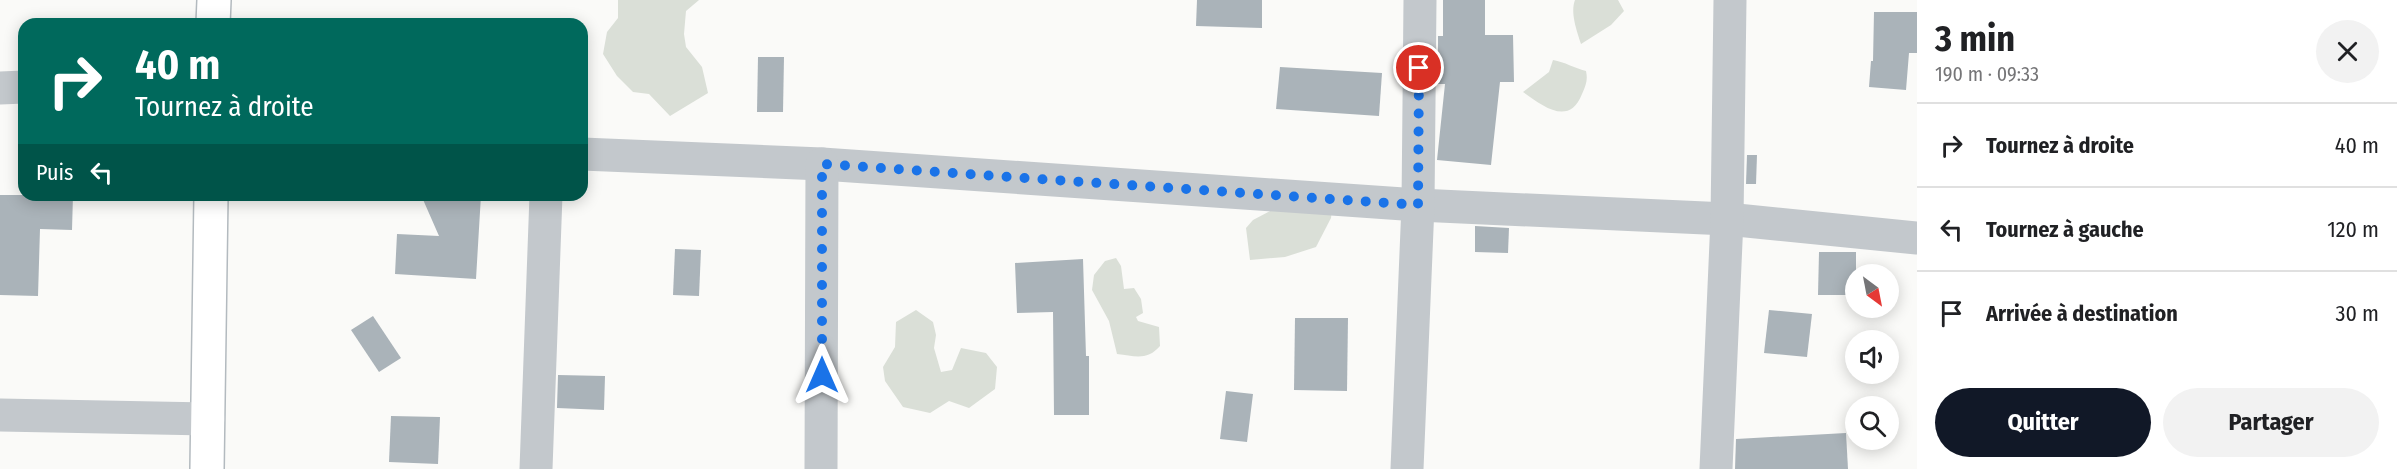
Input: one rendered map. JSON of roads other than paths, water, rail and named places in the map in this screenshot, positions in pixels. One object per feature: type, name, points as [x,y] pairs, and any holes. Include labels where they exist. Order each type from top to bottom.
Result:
[{"type":"street","points":[[213,18],[214,0]]},
{"type":"street","points":[[1407,469],[1418,205],[1420,0]]},
{"type":"street","points":[[1716,469],[1727,219],[1730,0]]},
{"type":"street","points":[[0,88],[18,87]]},
{"type":"street","points":[[588,154],[822,164],[1418,205],[1727,219],[1917,238]]},
{"type":"street","points":[[821,469],[822,164]]},
{"type":"street","points":[[207,469],[211,201]]},
{"type":"street","points":[[536,469],[546,201]]},
{"type":"street","points":[[0,415],[208,419]]}]
